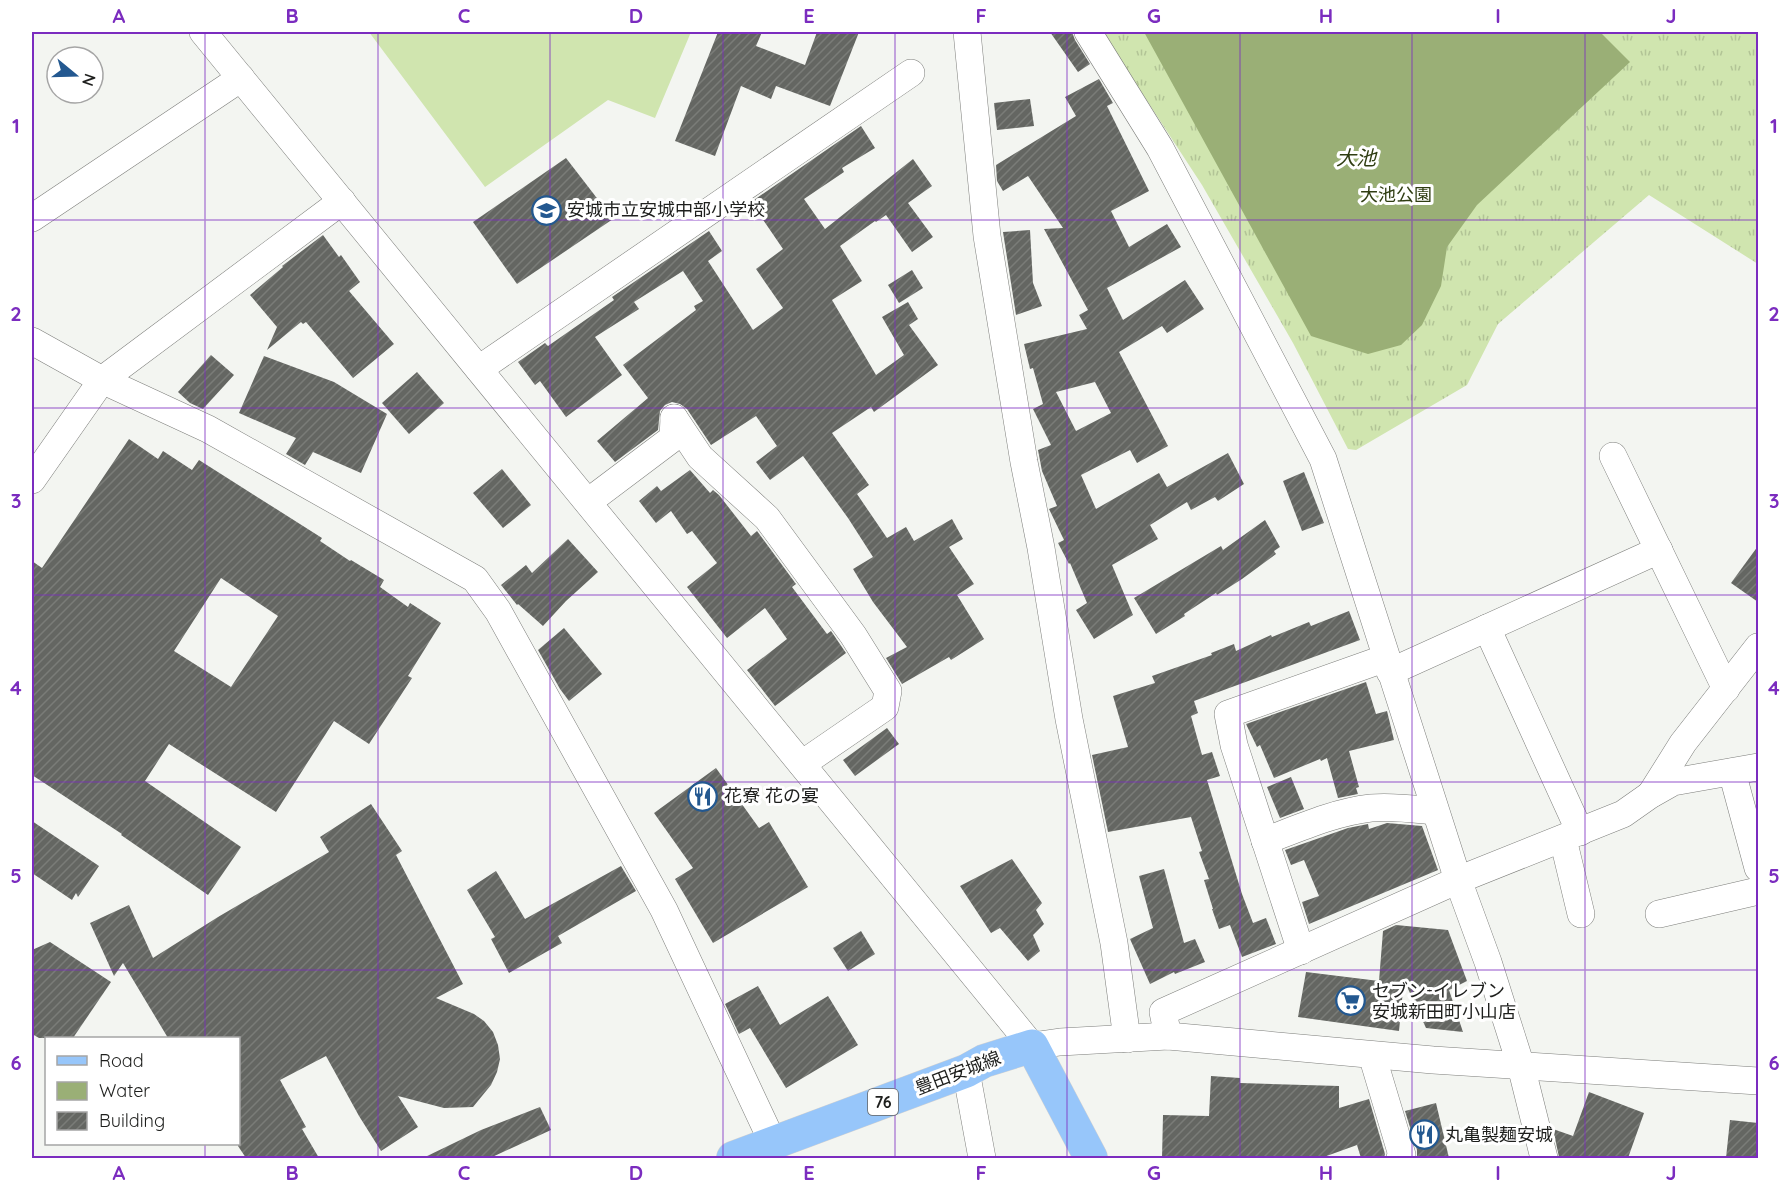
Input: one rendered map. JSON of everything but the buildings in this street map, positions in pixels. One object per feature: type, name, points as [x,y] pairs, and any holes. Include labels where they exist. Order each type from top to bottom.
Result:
[{"type":"main road","name":"豊田安城線","points":[[733,1158],[966,1071],[984,1060],[1032,1046]]},
{"type":"main road","points":[[1032,1046],[1090,1158]]},
{"type":"street","points":[[203,32],[1032,1046],[1060,1042],[1168,1036],[1371,1055],[1758,1081]]},
{"type":"street","points":[[967,32],[989,247],[1069,719],[1114,943],[1127,1039]]},
{"type":"street","points":[[1088,32],[1160,148],[1323,459],[1458,880],[1488,962],[1521,1066],[1544,1158]]},
{"type":"street","points":[[479,369],[911,73]]},
{"type":"street","points":[[32,218],[241,78]]},
{"type":"street","points":[[32,480],[102,380],[342,201]]},
{"type":"street","points":[[32,340],[102,380],[208,429],[475,579],[498,611],[664,910],[773,1143]]},
{"type":"street","points":[[588,502],[673,438],[674,418],[700,457],[767,518],[854,635],[888,692],[885,707],[802,764]]},
{"type":"street","points":[[1613,456],[1726,689]]},
{"type":"street","points":[[1301,951],[1233,744],[1228,714],[1388,665],[1487,628],[1659,550]]},
{"type":"street","points":[[1487,628],[1572,835],[1581,914]]},
{"type":"street","points":[[1650,795],[1683,743],[1758,647]]},
{"type":"street","points":[[1168,1036],[1163,1012],[1458,880],[1623,814],[1673,782],[1758,767]]},
{"type":"street","points":[[1732,772],[1758,868]]},
{"type":"street","points":[[1265,841],[1323,819],[1369,808],[1396,807],[1436,811]]},
{"type":"street","points":[[1659,914],[1758,891]]},
{"type":"street","points":[[1371,1055],[1400,1158]]},
{"type":"street","points":[[966,1071],[982,1158]]},
{"type":"green space","points":[[369,32],[691,32],[655,118],[608,100],[485,187]]},
{"type":"green space","name":"大池公園","points":[[1102,32],[1758,32],[1758,264],[1649,195],[1498,324],[1467,385],[1356,450],[1348,449],[1293,343],[1202,185]]},
{"type":"water","name":"大池","points":[[1144,32],[1600,32],[1630,62],[1477,205],[1447,247],[1441,286],[1422,325],[1401,345],[1368,354],[1311,336]]},
{"type":"place","name":"安城市立安城中部小学校","points":[[546,210]]},
{"type":"place","name":"花寮 花の宴","points":[[703,796]]},
{"type":"place","name":"セブン-イレブン 安城新田町小山店","points":[[1351,1001]]},
{"type":"place","name":"丸亀製麺安城","points":[[1424,1135]]}]
